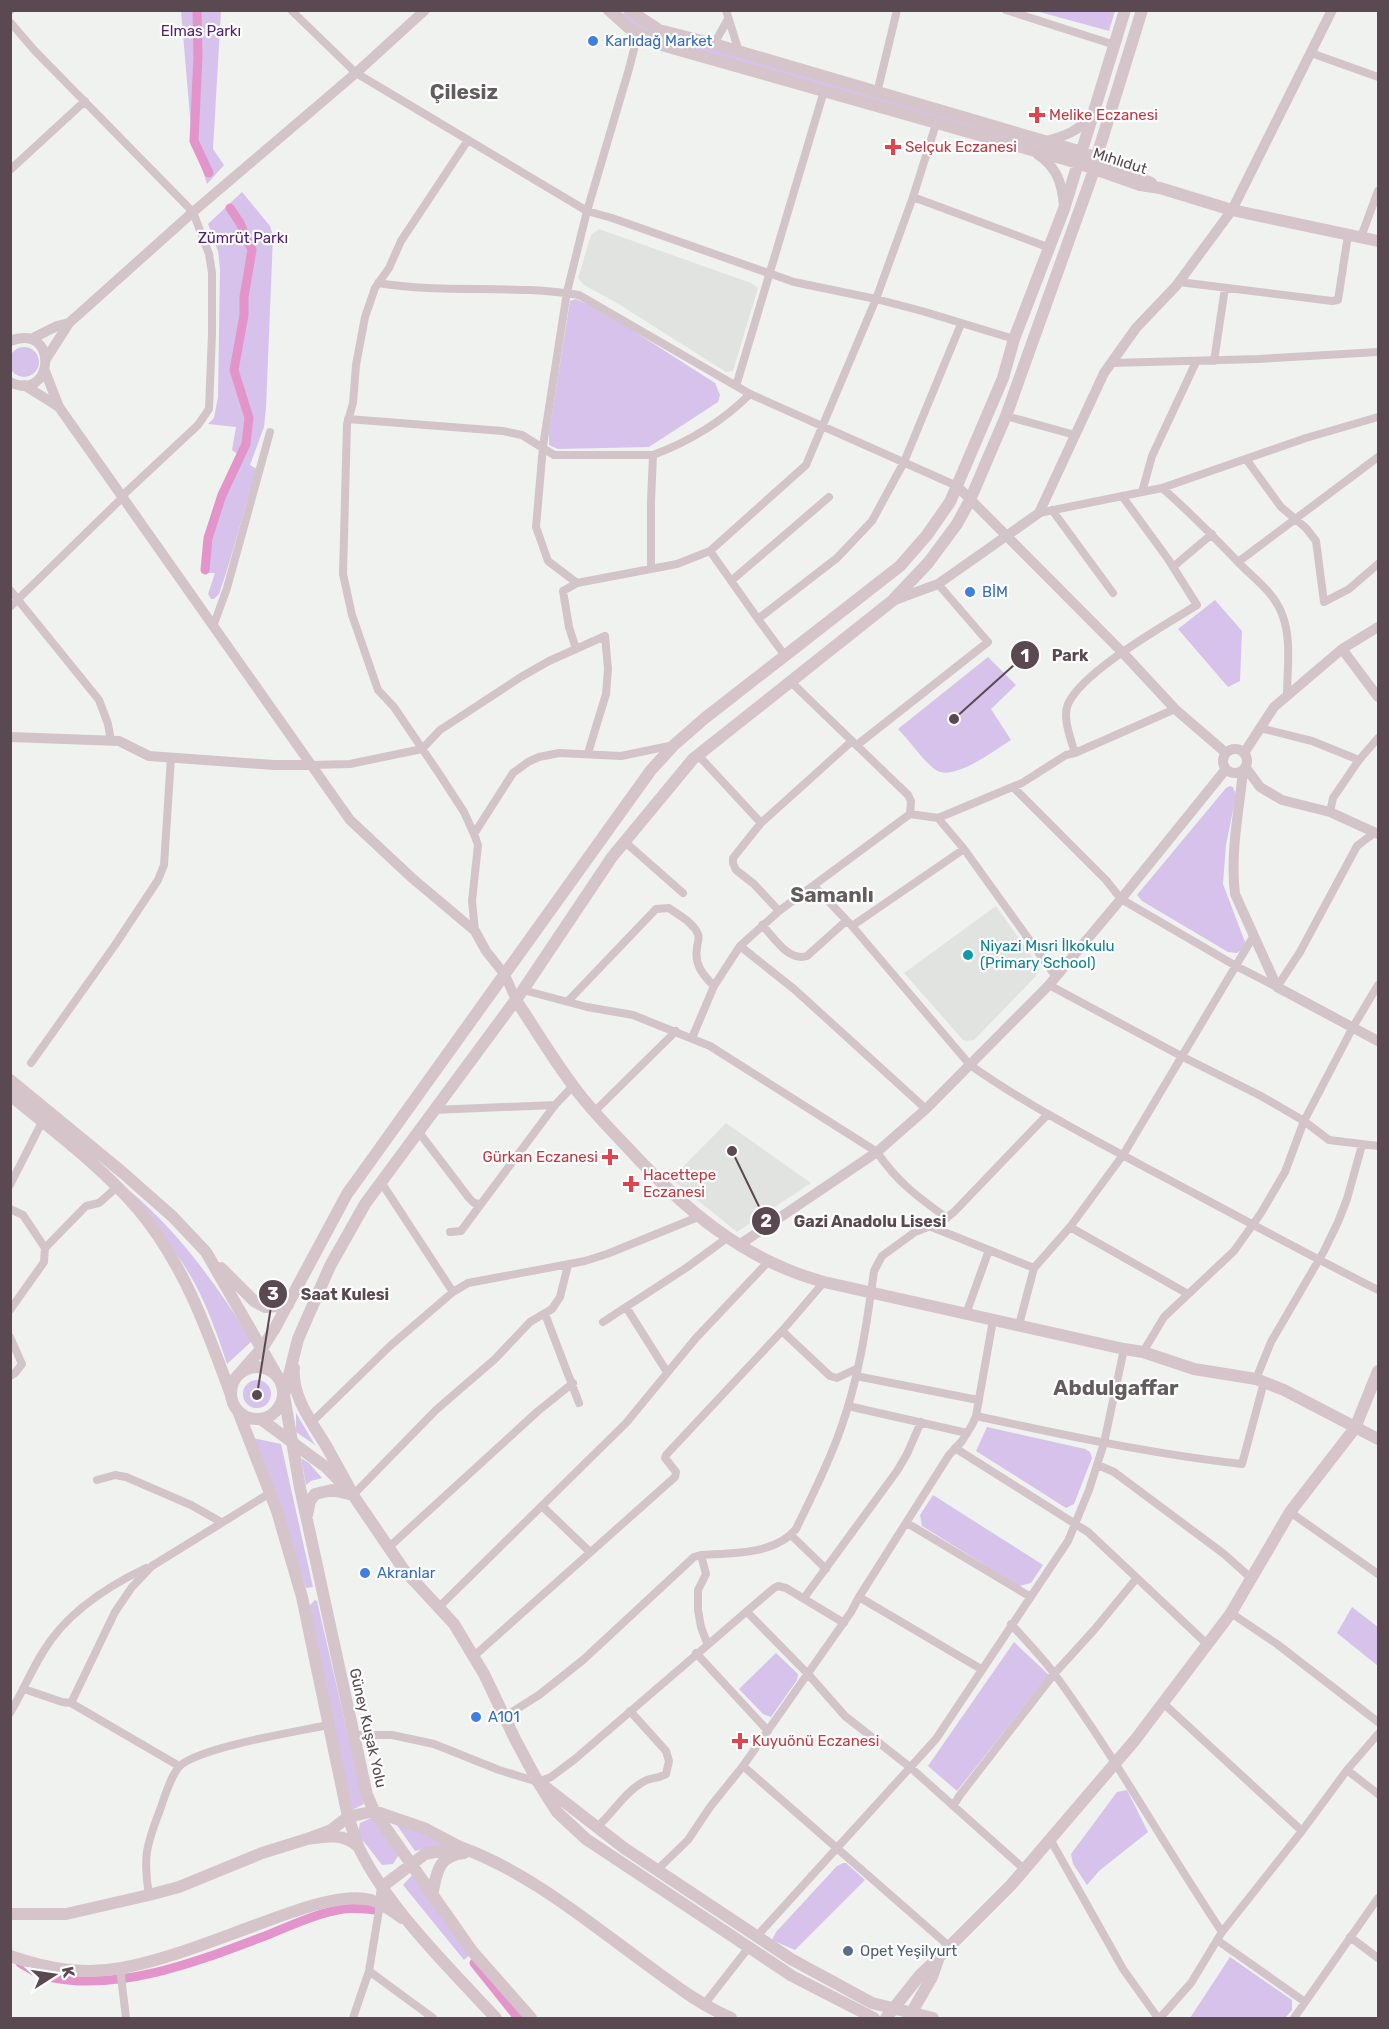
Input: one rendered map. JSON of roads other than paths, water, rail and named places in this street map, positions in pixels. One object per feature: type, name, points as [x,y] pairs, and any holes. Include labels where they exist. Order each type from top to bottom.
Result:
[{"type":"main road","name":"Mıhlıdut","points":[[609,10],[638,33],[658,44],[1032,150],[1080,157]]},
{"type":"main road","name":"Mıhlıdut","points":[[629,10],[659,30],[1046,141],[1140,185],[1160,188],[1232,210],[1378,241]]},
{"type":"main road","points":[[231,1395],[236,1378],[262,1347],[288,1305],[347,1194],[651,770],[674,745],[900,566],[927,535],[950,502],[1003,378],[1014,339],[1050,248],[1125,10]]},
{"type":"main road","points":[[262,1420],[277,1412],[284,1395],[298,1339],[330,1266],[365,1204],[519,995],[612,857],[698,755],[892,602],[928,563],[957,524],[970,500],[1006,416],[1095,164],[1142,10]]},
{"type":"main road","points":[[519,995],[573,1086],[594,1112],[664,1187],[698,1217],[727,1238],[768,1262],[825,1282],[1143,1352],[1194,1369],[1260,1381],[1284,1390],[1378,1439]]},
{"type":"main road","points":[[10,1080],[173,1217],[254,1301],[265,1307],[288,1305]]},
{"type":"main road","points":[[10,1095],[117,1187],[138,1209],[168,1252],[188,1287],[207,1327],[233,1403],[270,1493],[302,1597],[348,1817],[359,1847],[383,1886],[413,1926],[496,2019]]},
{"type":"main road","points":[[206,1252],[262,1347],[279,1379],[284,1395]]},
{"type":"main road","points":[[298,1339],[293,1375],[296,1390],[312,1422],[353,1495],[388,1548],[404,1570],[454,1624],[474,1656],[538,1782],[557,1812],[586,1839],[792,1976],[874,2019]]},
{"type":"main road","points":[[242,1372],[258,1367],[274,1372],[279,1379]]},
{"type":"main road","points":[[890,2013],[920,1975],[950,1947],[1024,1869],[1116,1763],[1163,1703],[1231,1612],[1290,1512],[1354,1428],[1378,1371]]},
{"type":"main road","name":"Güney Kuşak Yolu","points":[[284,1395],[306,1519],[367,1795],[374,1811],[472,1951],[531,2019]]},
{"type":"main road","points":[[238,1411],[244,1417],[262,1420],[327,1468],[353,1495]]},
{"type":"main road","points":[[306,1519],[310,1501],[315,1494],[332,1490],[353,1495]]},
{"type":"main road","points":[[302,1597],[323,1593]]},
{"type":"main road","points":[[538,1782],[657,1870],[791,1959],[890,2013],[933,2019]]},
{"type":"main road","points":[[10,1914],[66,1914],[179,1887],[262,1853],[331,1830],[348,1817],[374,1811],[426,1829],[534,1883],[703,2006],[731,2019]]},
{"type":"main road","points":[[307,1839],[340,1836],[349,1839],[359,1847]]},
{"type":"main road","points":[[380,1904],[383,1886],[410,1864],[425,1854],[460,1847]]},
{"type":"main road","points":[[432,1895],[437,1871],[443,1861],[455,1854],[480,1854]]},
{"type":"main road","points":[[11,1957],[53,1969],[121,1970],[304,1908],[356,1899],[371,1900],[380,1904],[413,1926]]},
{"type":"main road","points":[[910,2016],[932,1977],[939,1957]]},
{"type":"street","points":[[291,10],[356,74],[586,211],[794,282],[876,298],[1014,339]]},
{"type":"street","points":[[46,359],[69,323],[193,212],[356,74],[425,10]]},
{"type":"street","points":[[877,93],[897,10]]},
{"type":"street","points":[[1006,10],[1115,45]]},
{"type":"street","points":[[1039,513],[1104,373],[1136,328],[1179,282],[1232,210],[1332,10]]},
{"type":"street","points":[[714,44],[727,15]]},
{"type":"street","points":[[727,15],[739,52]]},
{"type":"street","points":[[10,22],[35,51],[193,212],[209,254],[212,273],[209,409],[198,425],[122,496],[10,607]]},
{"type":"street","points":[[577,583],[548,561],[536,527],[543,446],[567,292],[586,211],[638,33]]},
{"type":"street","points":[[1311,53],[1378,77]]},
{"type":"street","points":[[736,386],[824,91]]},
{"type":"street","points":[[10,170],[85,101]]},
{"type":"street","points":[[1046,141],[1075,131],[1084,125],[1094,112]]},
{"type":"street","points":[[576,649],[569,627],[563,591],[577,583],[677,564],[710,551],[806,465],[876,298],[913,197],[936,124]]},
{"type":"street","points":[[468,140],[401,241],[389,268],[378,283],[365,317],[356,365],[353,403],[348,419],[343,574],[352,615],[378,690],[394,707],[464,812],[474,834],[478,845],[472,901],[475,931]]},
{"type":"street","points":[[1032,150],[1047,160],[1055,169],[1062,187],[1064,207]]},
{"type":"street","points":[[1361,237],[1378,191]]},
{"type":"street","points":[[913,197],[1050,248]]},
{"type":"street","points":[[1179,282],[1338,300],[1348,235]]},
{"type":"street","points":[[378,283],[409,288],[579,294],[750,394],[957,486],[1123,653],[1175,709],[1226,753]]},
{"type":"street","points":[[1214,361],[1225,288]]},
{"type":"street","points":[[10,341],[27,339],[69,323]]},
{"type":"street","points":[[758,619],[837,558],[872,521],[904,462],[961,324]]},
{"type":"street","points":[[10,332],[41,346],[46,359],[45,371],[59,407],[350,820],[412,878],[475,931],[486,951],[519,995],[568,1001],[587,1007],[633,1015],[676,1031],[722,1053],[877,1152],[900,1182],[946,1218]]},
{"type":"street","points":[[1111,363],[1196,362],[1378,352]]},
{"type":"street","points":[[1142,492],[1152,456],[1196,362]]},
{"type":"street","points":[[15,384],[38,380],[45,371]]},
{"type":"street","points":[[15,384],[59,407]]},
{"type":"street","points":[[348,419],[503,431],[522,435],[543,446],[554,455],[653,455],[681,444],[738,406],[750,394]]},
{"type":"street","points":[[1006,416],[1075,435]]},
{"type":"street","points":[[892,602],[938,584],[1039,513],[1162,488],[1306,438],[1378,417]]},
{"type":"street","points":[[214,624],[227,588],[270,432]]},
{"type":"street","points":[[651,569],[653,455]]},
{"type":"street","points":[[1246,459],[1281,507],[1306,528],[1316,541],[1324,602],[1349,589],[1378,564]]},
{"type":"street","points":[[1238,562],[1378,459]]},
{"type":"street","points":[[1162,488],[1268,590],[1282,613],[1287,637],[1287,696]]},
{"type":"street","points":[[1075,753],[1067,728],[1067,705],[1086,681],[1123,653],[1197,605],[1122,496]]},
{"type":"street","points":[[731,581],[829,497]]},
{"type":"street","points":[[1052,510],[1113,593]]},
{"type":"street","points":[[1173,567],[1212,534]]},
{"type":"street","points":[[710,551],[786,657]]},
{"type":"street","points":[[779,911],[754,884],[736,870],[733,858],[737,851],[761,823],[855,743],[988,642],[938,584]]},
{"type":"street","points":[[10,590],[99,700],[108,724],[111,741]]},
{"type":"street","points":[[1244,753],[1274,707],[1342,649],[1378,627]]},
{"type":"street","points":[[10,737],[119,741],[149,756],[274,765],[350,764],[422,749],[440,730],[462,714],[483,703],[521,677],[549,661],[605,636],[609,669],[606,694],[588,753]]},
{"type":"street","points":[[1342,649],[1378,697]]},
{"type":"street","points":[[791,682],[908,795],[911,801],[910,814]]},
{"type":"street","points":[[692,1038],[714,986],[741,946],[779,911],[910,814],[938,818],[1013,787],[1066,755],[1175,709]]},
{"type":"street","points":[[1260,728],[1312,741],[1359,760]]},
{"type":"street","points":[[1330,812],[1333,798],[1359,760],[1378,738]]},
{"type":"street","points":[[474,834],[513,773],[539,757],[560,753],[621,756],[674,745]]},
{"type":"street","points":[[1245,769],[1236,774],[1226,769],[1223,761],[1226,753],[1233,749],[1244,753],[1248,760],[1235,841],[1233,877],[1235,894],[1277,987]]},
{"type":"street","points":[[698,755],[761,823]]},
{"type":"street","points":[[31,1063],[116,945],[158,880],[164,866],[171,757]]},
{"type":"street","points":[[740,1245],[877,1152],[926,1109],[1052,981],[1122,899],[1226,769]]},
{"type":"street","points":[[1245,769],[1260,787],[1282,800],[1330,812],[1376,833]]},
{"type":"street","points":[[1013,787],[1122,899],[1236,966],[1378,1041]]},
{"type":"street","points":[[938,818],[964,849],[1052,981],[1183,1057],[1261,1096],[1304,1121],[1329,1140],[1378,1146]]},
{"type":"street","points":[[1277,987],[1300,952],[1357,846],[1376,833]]},
{"type":"street","points":[[625,842],[683,892]]},
{"type":"street","points":[[762,925],[789,954],[802,958],[849,923],[964,849]]},
{"type":"street","points":[[814,886],[849,923],[970,1065],[1048,1114],[1378,1290]]},
{"type":"street","points":[[568,1001],[656,909],[665,907],[691,924],[697,932],[699,938],[697,960],[701,973],[714,986]]},
{"type":"street","points":[[1019,1325],[1034,1268],[1070,1227],[1123,1155],[1253,937]]},
{"type":"street","points":[[741,946],[794,989],[926,1109]]},
{"type":"street","points":[[1143,1352],[1164,1317],[1234,1251],[1253,1224],[1285,1172],[1304,1121],[1353,1027],[1378,985]]},
{"type":"street","points":[[594,1112],[676,1031]]},
{"type":"street","points":[[450,1232],[461,1231],[555,1104],[573,1086]]},
{"type":"street","points":[[433,1110],[555,1104]]},
{"type":"street","points":[[504,1717],[539,1695],[583,1660],[685,1563],[701,1555],[754,1550],[791,1535],[820,1480],[842,1428],[856,1372],[874,1271],[882,1256],[915,1232],[946,1218],[1048,1114]]},
{"type":"street","points":[[10,1185],[42,1122]]},
{"type":"street","points":[[418,1131],[469,1198],[474,1203],[481,1204]]},
{"type":"street","points":[[976,1416],[1104,1443],[1200,1460],[1242,1464],[1271,1342],[1318,1260],[1347,1199],[1362,1145]]},
{"type":"street","points":[[381,1182],[453,1292]]},
{"type":"street","points":[[45,1248],[86,1206],[99,1203],[117,1187]]},
{"type":"street","points":[[10,1209],[23,1215],[45,1248],[44,1262],[10,1310]]},
{"type":"street","points":[[312,1422],[390,1346],[453,1292],[476,1280],[568,1265],[607,1254],[698,1217]]},
{"type":"street","points":[[929,1225],[1034,1268]]},
{"type":"street","points":[[1070,1227],[1188,1294]]},
{"type":"street","points":[[603,1322],[686,1268],[727,1238]]},
{"type":"street","points":[[966,1314],[989,1250]]},
{"type":"street","points":[[439,1607],[626,1423],[718,1314],[768,1262]]},
{"type":"street","points":[[353,1495],[436,1410],[495,1359],[530,1322],[552,1309],[560,1297],[568,1265]]},
{"type":"street","points":[[474,1656],[675,1477],[676,1472],[665,1458],[666,1455],[825,1282]]},
{"type":"street","points":[[626,1307],[667,1372]]},
{"type":"street","points":[[544,1314],[579,1403]]},
{"type":"street","points":[[657,1870],[688,1840],[768,1731],[844,1623],[955,1448],[967,1433],[976,1416],[993,1320]]},
{"type":"street","points":[[782,1331],[830,1376],[837,1378],[856,1372],[978,1400]]},
{"type":"street","points":[[10,1337],[22,1364],[10,1376]]},
{"type":"street","points":[[757,1936],[936,1739],[1068,1540],[1098,1465],[1124,1349]]},
{"type":"street","points":[[388,1548],[538,1411],[573,1383]]},
{"type":"street","points":[[848,1406],[967,1433]]},
{"type":"street","points":[[804,1598],[902,1462],[921,1422]]},
{"type":"street","points":[[955,1448],[1076,1523],[1207,1644]]},
{"type":"street","points":[[1098,1465],[1124,1479],[1224,1554],[1252,1579]]},
{"type":"street","points":[[97,1480],[115,1475],[126,1477],[191,1505],[221,1522]]},
{"type":"street","points":[[10,1713],[42,1652],[56,1633],[86,1604],[118,1581],[152,1566],[270,1493]]},
{"type":"street","points":[[543,1507],[590,1552]]},
{"type":"street","points":[[1290,1512],[1378,1574]]},
{"type":"street","points":[[907,1523],[1029,1596]]},
{"type":"street","points":[[791,1535],[826,1569]]},
{"type":"street","points":[[701,1555],[706,1574],[698,1590],[698,1610],[707,1643]]},
{"type":"street","points":[[71,1702],[115,1612],[132,1587],[152,1566]]},
{"type":"street","points":[[953,1806],[1054,1674],[1136,1579]]},
{"type":"street","points":[[354,1735],[392,1735],[434,1744],[499,1770],[538,1782],[551,1777],[707,1643],[778,1586],[804,1598],[844,1623]]},
{"type":"street","points":[[859,1597],[981,1670]]},
{"type":"street","points":[[747,1612],[808,1674],[845,1716],[911,1768],[1024,1869]]},
{"type":"street","points":[[1231,1612],[1277,1644],[1378,1722]]},
{"type":"street","points":[[1011,1624],[1054,1674],[1116,1763],[1220,1936],[1305,2002]]},
{"type":"street","points":[[696,1653],[768,1731]]},
{"type":"street","points":[[24,1689],[62,1702],[71,1702],[179,1766]]},
{"type":"street","points":[[1163,1703],[1302,1831]]},
{"type":"street","points":[[597,1827],[630,1791],[645,1780],[657,1779],[666,1773],[669,1761],[666,1751],[630,1711]]},
{"type":"street","points":[[149,1895],[145,1872],[147,1845],[179,1766],[199,1756],[245,1742],[328,1725]]},
{"type":"street","points":[[1050,1839],[1123,1969],[1159,2019],[1191,1983],[1220,1936],[1347,1770],[1378,1734]]},
{"type":"street","points":[[743,1766],[950,1947]]},
{"type":"street","points":[[1347,1770],[1378,1794]]},
{"type":"street","points":[[1294,2019],[1378,1898]]},
{"type":"street","points":[[354,2019],[369,1971],[380,1904]]},
{"type":"street","points":[[1350,1937],[1378,1958]]},
{"type":"street","points":[[703,2006],[749,1947]]},
{"type":"street","points":[[121,1970],[126,2019]]},
{"type":"street","points":[[369,1971],[433,2019]]},
{"type":"waterway","points":[[197,10],[198,56],[194,141],[209,173]]},
{"type":"waterway","points":[[205,570],[208,538],[222,495],[246,444],[249,418],[234,370],[252,250],[240,223],[230,208]]},
{"type":"waterway","points":[[20,1963],[45,1976],[76,1981],[105,1981],[133,1977],[190,1963],[324,1913],[347,1909],[375,1910]]},
{"type":"waterway","points":[[474,1963],[518,2018]]},
{"type":"place","name":"Karlıdağ Market","points":[[593,41]]},
{"type":"place","name":"Melike Eczanesi","points":[[1037,115]]},
{"type":"place","name":"Selçuk Eczanesi","points":[[893,147]]},
{"type":"place","name":"BİM","points":[[970,592]]},
{"type":"place","name":"Park","points":[[954,719]]},
{"type":"place","name":"Niyazi Mısri İlkokulu (Primary School)","points":[[968,955]]},
{"type":"place","name":"Gazi Anadolu Lisesi","points":[[732,1151]]},
{"type":"place","name":"Gürkan Eczanesi","points":[[610,1157]]},
{"type":"place","name":"Hacettepe Eczanesi","points":[[631,1184]]},
{"type":"place","name":"Saat Kulesi","points":[[257,1395]]},
{"type":"place","name":"Akranlar","points":[[365,1573]]},
{"type":"place","name":"A101","points":[[476,1717]]},
{"type":"place","name":"Kuyuönü Eczanesi","points":[[740,1741]]},
{"type":"place","name":"Opet Yeşilyurt","points":[[848,1951]]},
{"type":"district","name":"Çilesiz","points":[[464,91]]},
{"type":"district","name":"Samanlı","points":[[832,894]]},
{"type":"district","name":"Abdulgaffar","points":[[1116,1387]]},
{"type":"park label","name":"Elmas Parkı","points":[[201,31]]},
{"type":"park label","name":"Zümrüt Parkı","points":[[243,238]]}]
